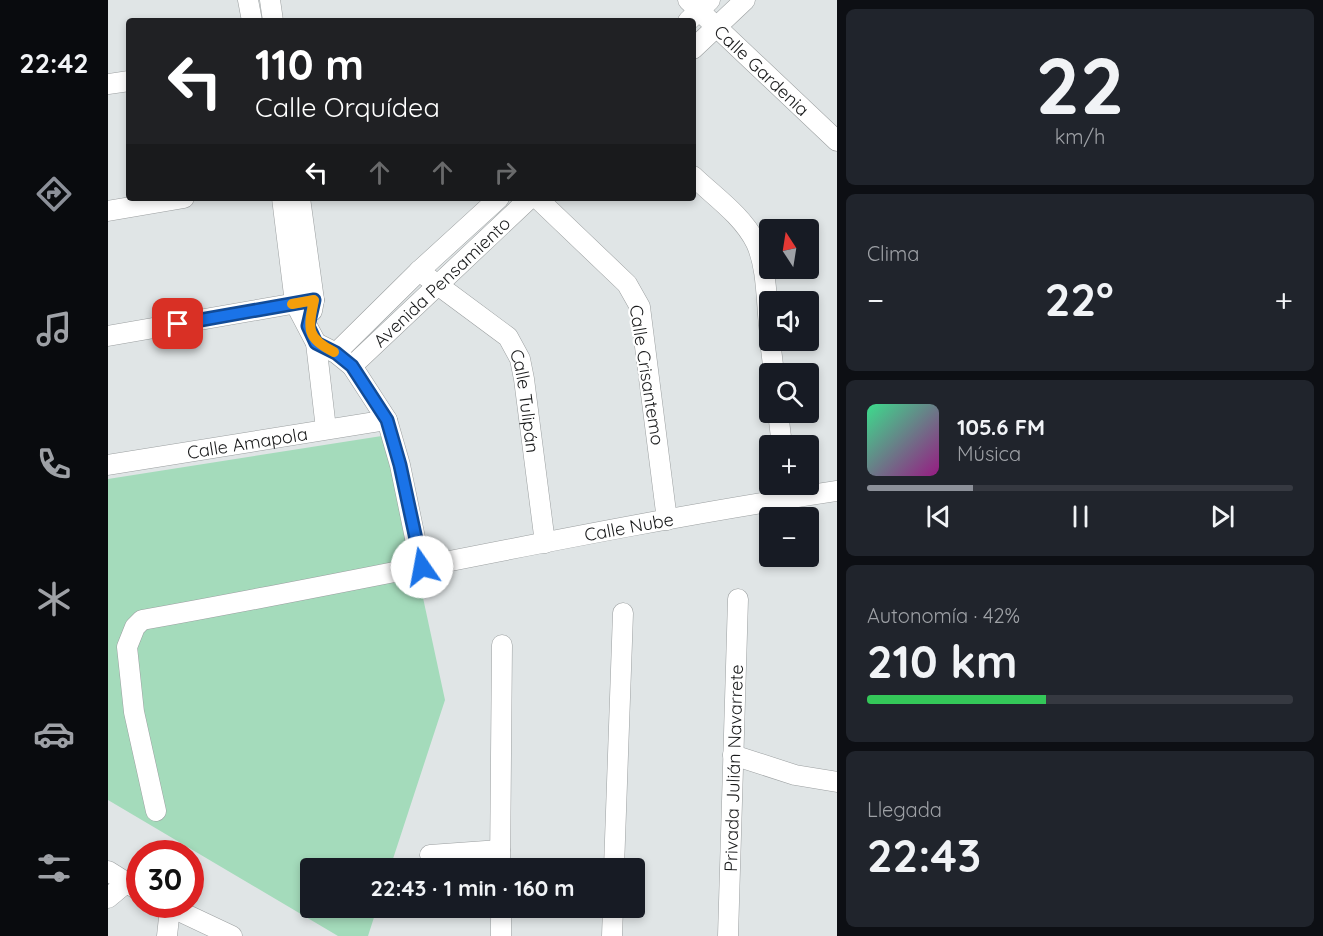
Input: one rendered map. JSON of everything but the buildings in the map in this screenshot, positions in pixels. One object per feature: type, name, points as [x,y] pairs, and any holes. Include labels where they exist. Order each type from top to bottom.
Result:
[{"type":"street","points":[[248,0],[251,18]]},
{"type":"street","points":[[270,0],[273,18]]},
{"type":"street","points":[[696,46],[745,0]]},
{"type":"street","name":"Calle Gardenia","points":[[696,8],[837,141]]},
{"type":"street","points":[[108,84],[126,81]]},
{"type":"street","points":[[696,179],[740,220],[755,242],[761,258],[765,291]]},
{"type":"street","points":[[108,211],[166,201]]},
{"type":"street","points":[[283,201],[312,334],[326,429]]},
{"type":"street","points":[[300,201],[305,302]]},
{"type":"street","name":"Avenida Pensamiento","points":[[336,353],[419,271],[496,201]]},
{"type":"street","name":"Avenida Pensamiento","points":[[352,366],[527,201]]},
{"type":"street","name":"Calle Crisantemo","points":[[540,201],[627,284],[640,307],[667,519]]},
{"type":"street","name":"Calle Tulipán","points":[[419,271],[438,283],[508,338],[516,347],[524,378],[545,543]]},
{"type":"street","points":[[108,336],[305,302]]},
{"type":"street","points":[[312,334],[352,366],[387,420],[400,465],[422,567]]},
{"type":"street","name":"Calle Amapola","points":[[108,465],[387,420]]},
{"type":"street","name":"Calle Nube","points":[[819,491],[837,491]]},
{"type":"street","name":"Calle Nube","points":[[156,811],[134,712],[127,647],[135,627],[142,620],[308,591],[667,519],[775,495]]},
{"type":"street","name":"Privada Julián Navarrete","points":[[728,936],[738,599]]},
{"type":"street","points":[[614,858],[623,613]]},
{"type":"street","points":[[500,858],[502,645]]},
{"type":"street","points":[[733,755],[795,775],[837,782]]},
{"type":"street","points":[[430,855],[482,858]]},
{"type":"street","points":[[108,871],[126,883]]},
{"type":"street","points":[[108,897],[126,890]]},
{"type":"street","points":[[167,918],[167,936]]},
{"type":"street","points":[[193,918],[232,936]]},
{"type":"street","points":[[501,918],[501,936]]},
{"type":"street","points":[[612,936],[613,918]]},
{"type":"green space","points":[[388,435],[445,700],[393,858],[300,858],[300,914],[204,857],[204,840],[176,840],[108,800],[108,479]]},
{"type":"green space","points":[[308,918],[374,918],[368,936],[338,936]]},
{"type":"slow traffic","points":[[292,304],[314,300],[308,326],[316,343],[334,352]]},
{"type":"route","points":[[178,324],[314,300],[308,326],[316,343],[336,353],[352,366],[387,420],[400,465],[422,567]]}]
